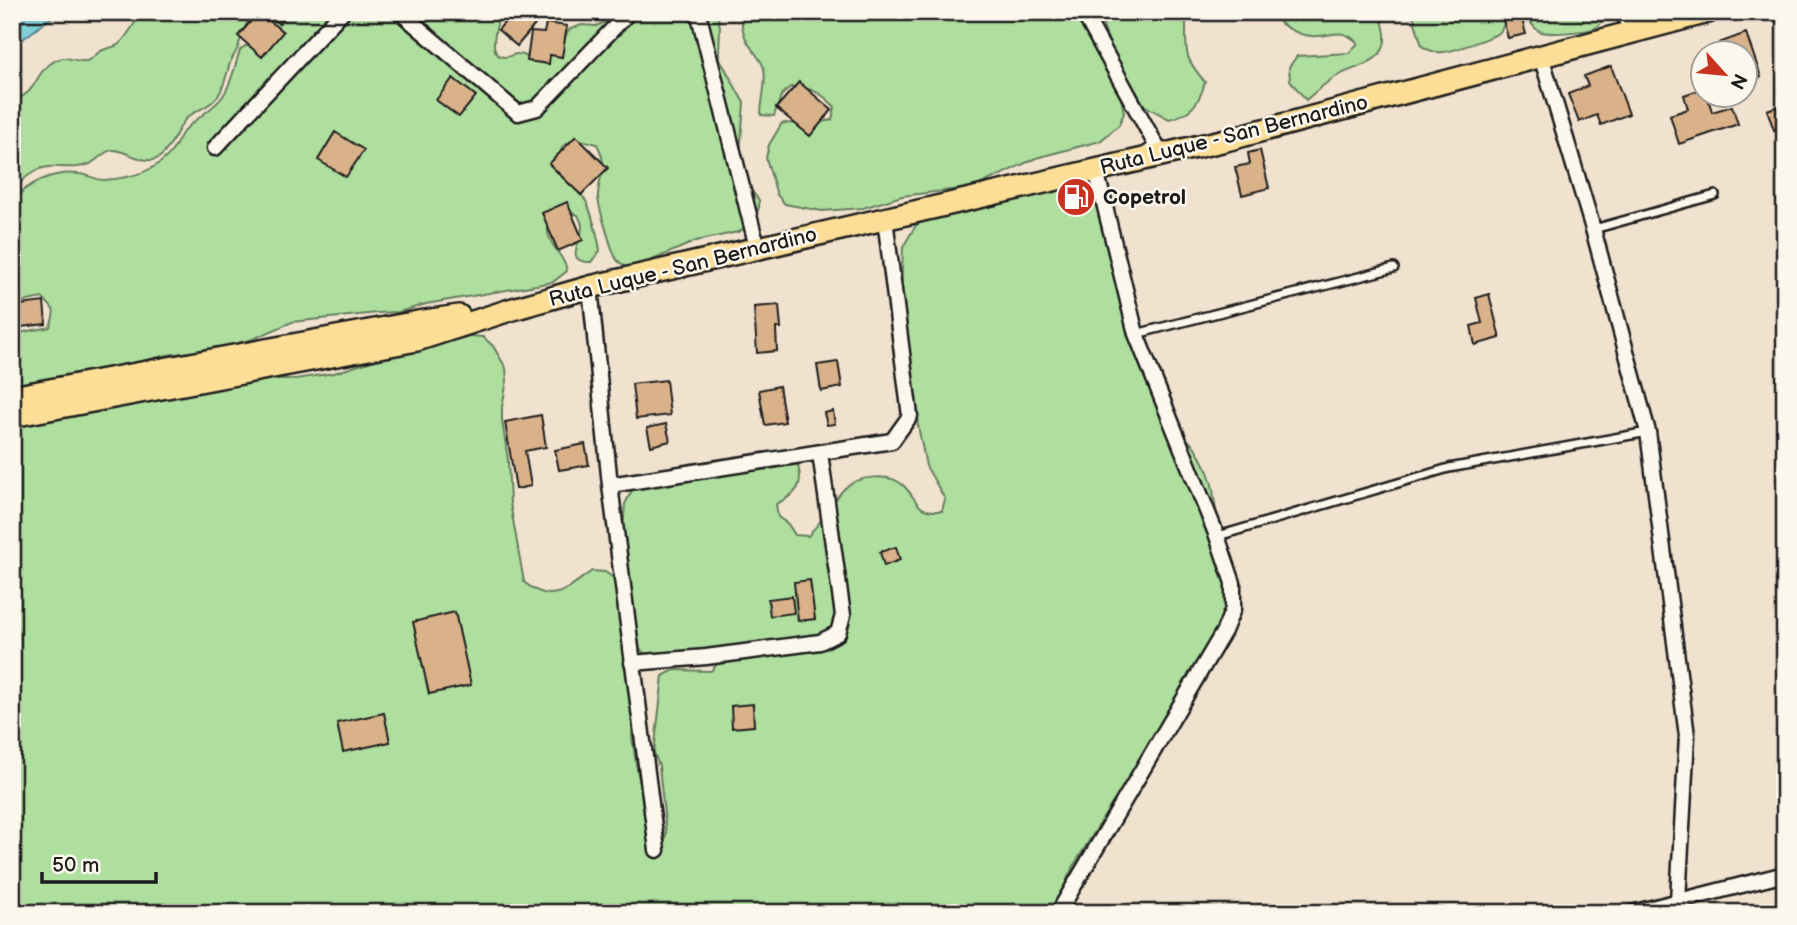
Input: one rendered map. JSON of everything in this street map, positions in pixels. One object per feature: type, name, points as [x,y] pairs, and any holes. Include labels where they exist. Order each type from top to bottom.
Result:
[{"type":"main road","name":"Ruta Luque - San Bernardino","points":[[513,309],[590,287],[1239,136],[1708,12]]},
{"type":"main road","points":[[12,397],[418,322],[513,309]]},
{"type":"main road","points":[[12,416],[417,340],[513,309]]},
{"type":"street","points":[[215,148],[342,12]]},
{"type":"street","points":[[400,12],[518,113],[537,108],[629,12]]},
{"type":"street","points":[[698,12],[755,239],[752,250]]},
{"type":"street","points":[[1083,12],[1157,147],[1139,160]]},
{"type":"street","points":[[1623,12],[1633,32]]},
{"type":"street","points":[[1541,57],[1593,229],[1648,432],[1687,736],[1678,901]]},
{"type":"street","points":[[1058,913],[1224,631],[1233,609],[1233,583],[1217,536],[1136,334],[1096,170]]},
{"type":"street","points":[[610,485],[892,441],[910,416],[885,219]]},
{"type":"street","points":[[590,287],[610,485],[657,850]]},
{"type":"street","points":[[632,663],[706,657],[820,642],[838,633],[843,615],[820,453]]},
{"type":"street","points":[[1632,913],[1785,874]]},
{"type":"lane","points":[[1593,229],[1715,195]]},
{"type":"lane","points":[[1136,334],[1394,268]]},
{"type":"lane","points":[[1217,536],[1448,468],[1648,432]]},
{"type":"green space","points":[[142,12],[253,12],[218,96],[188,117],[160,157],[149,160],[110,150],[83,166],[39,169],[12,190],[12,100],[31,90],[45,69],[56,60],[88,60],[119,44]]},
{"type":"green space","points":[[262,12],[500,12],[494,39],[495,52],[499,56],[518,54],[532,59],[555,50],[570,29],[582,25],[596,26],[624,12],[717,12],[720,27],[719,55],[744,103],[739,167],[743,180],[759,200],[759,208],[750,226],[738,232],[696,241],[641,265],[626,267],[615,256],[600,210],[598,189],[603,166],[601,153],[597,144],[572,142],[563,146],[555,165],[561,176],[586,202],[600,251],[591,262],[577,259],[576,249],[582,227],[578,215],[567,210],[550,219],[549,237],[567,271],[553,282],[426,304],[399,312],[292,322],[253,339],[217,349],[167,355],[79,377],[12,398],[12,336],[50,327],[54,314],[42,298],[12,304],[12,202],[26,189],[51,176],[82,174],[102,180],[114,179],[142,173],[166,158],[187,127],[223,96],[240,50],[245,46],[264,47],[259,15]]},
{"type":"green space","points":[[742,12],[1077,12],[1119,87],[1124,113],[1119,125],[1100,141],[1036,158],[975,187],[902,196],[863,208],[822,211],[785,204],[777,195],[766,158],[769,145],[782,123],[807,124],[832,120],[835,107],[815,91],[790,87],[781,96],[774,116],[761,115],[764,69],[744,34]]},
{"type":"green space","points":[[1098,12],[1176,12],[1186,23],[1186,49],[1190,61],[1205,82],[1193,107],[1169,119],[1145,106],[1116,62]]},
{"type":"green space","points":[[1269,12],[1386,12],[1382,21],[1384,46],[1372,61],[1332,79],[1306,100],[1290,80],[1289,67],[1297,56],[1349,53],[1358,43],[1341,33],[1319,36],[1300,34],[1283,25]]},
{"type":"green space","points":[[1412,12],[1509,12],[1500,32],[1463,47],[1440,52],[1422,46]]},
{"type":"green space","points":[[1537,12],[1606,12],[1597,27],[1559,33],[1536,29],[1531,23]]},
{"type":"green space","points":[[1095,180],[1107,183],[1112,196],[1115,269],[1168,420],[1195,447],[1212,484],[1227,582],[1226,610],[1211,647],[1187,680],[1147,754],[1074,865],[1056,913],[12,913],[12,422],[192,385],[295,379],[334,373],[470,336],[483,337],[493,346],[506,368],[502,420],[508,460],[510,503],[524,582],[543,593],[552,594],[567,589],[592,571],[605,572],[615,579],[632,683],[632,737],[636,764],[652,843],[664,845],[666,833],[659,766],[654,753],[663,676],[674,670],[711,671],[719,662],[654,659],[643,652],[635,642],[616,553],[623,530],[625,504],[631,492],[648,474],[660,469],[797,463],[800,478],[797,488],[789,497],[776,504],[778,517],[788,524],[795,535],[808,536],[844,489],[865,478],[883,478],[898,482],[922,508],[942,511],[945,499],[926,466],[913,400],[901,297],[903,247],[916,225],[927,219]]},
{"type":"water","points":[[12,12],[59,12],[12,47]]},
{"type":"building","points":[[259,12],[283,32],[262,57],[238,36]]},
{"type":"building","points":[[265,12],[289,12],[279,24]]},
{"type":"building","points":[[513,12],[530,12],[539,20],[517,46],[498,30]]},
{"type":"building","points":[[1520,12],[1526,34],[1508,38],[1501,13]]},
{"type":"building","points":[[546,23],[567,26],[562,57],[550,55],[549,64],[527,61],[531,32],[544,33]]},
{"type":"building","points":[[1746,33],[1748,38],[1732,38]]},
{"type":"building","points":[[1611,66],[1629,114],[1601,125],[1597,115],[1579,122],[1568,94],[1588,86],[1584,76]]},
{"type":"building","points":[[453,78],[476,96],[459,117],[436,100]]},
{"type":"building","points":[[799,82],[832,110],[810,136],[776,108]]},
{"type":"building","points":[[1688,94],[1688,108],[1711,108],[1712,112],[1733,108],[1738,124],[1679,144],[1670,115],[1688,109],[1684,95]]},
{"type":"building","points":[[1785,104],[1785,127],[1774,130],[1767,110]]},
{"type":"building","points":[[335,132],[364,150],[346,177],[318,160]]},
{"type":"building","points":[[576,136],[608,168],[581,195],[549,164]]},
{"type":"building","points":[[1260,150],[1269,188],[1242,195],[1235,167],[1250,164],[1248,153]]},
{"type":"building","points":[[567,202],[583,240],[558,251],[542,213]]},
{"type":"building","points":[[1489,294],[1500,338],[1475,345],[1471,326],[1482,323],[1476,298]]},
{"type":"building","points":[[44,302],[46,324],[12,328],[12,306]]},
{"type":"building","points":[[779,305],[781,328],[776,328],[777,351],[757,353],[754,307]]},
{"type":"building","points":[[838,362],[842,387],[821,391],[817,365]]},
{"type":"building","points":[[666,380],[670,415],[636,419],[632,384]]},
{"type":"building","points":[[779,386],[785,422],[765,425],[759,390]]},
{"type":"building","points":[[833,411],[835,424],[827,425],[824,413]]},
{"type":"building","points":[[541,415],[546,447],[525,451],[531,486],[516,489],[505,422]]},
{"type":"building","points":[[666,424],[670,441],[651,446],[647,428]]},
{"type":"building","points":[[585,444],[589,465],[559,470],[555,450]]},
{"type":"building","points":[[896,547],[900,560],[884,566],[880,552]]},
{"type":"building","points":[[810,580],[815,619],[798,621],[794,582]]},
{"type":"building","points":[[792,596],[794,613],[770,616],[768,599]]},
{"type":"building","points":[[455,612],[471,685],[429,694],[413,622]]},
{"type":"building","points":[[753,704],[754,726],[732,728],[731,706]]},
{"type":"building","points":[[384,713],[390,742],[343,752],[337,723]]},
{"type":"place","name":"Copetrol","points":[[1076,197]]}]
